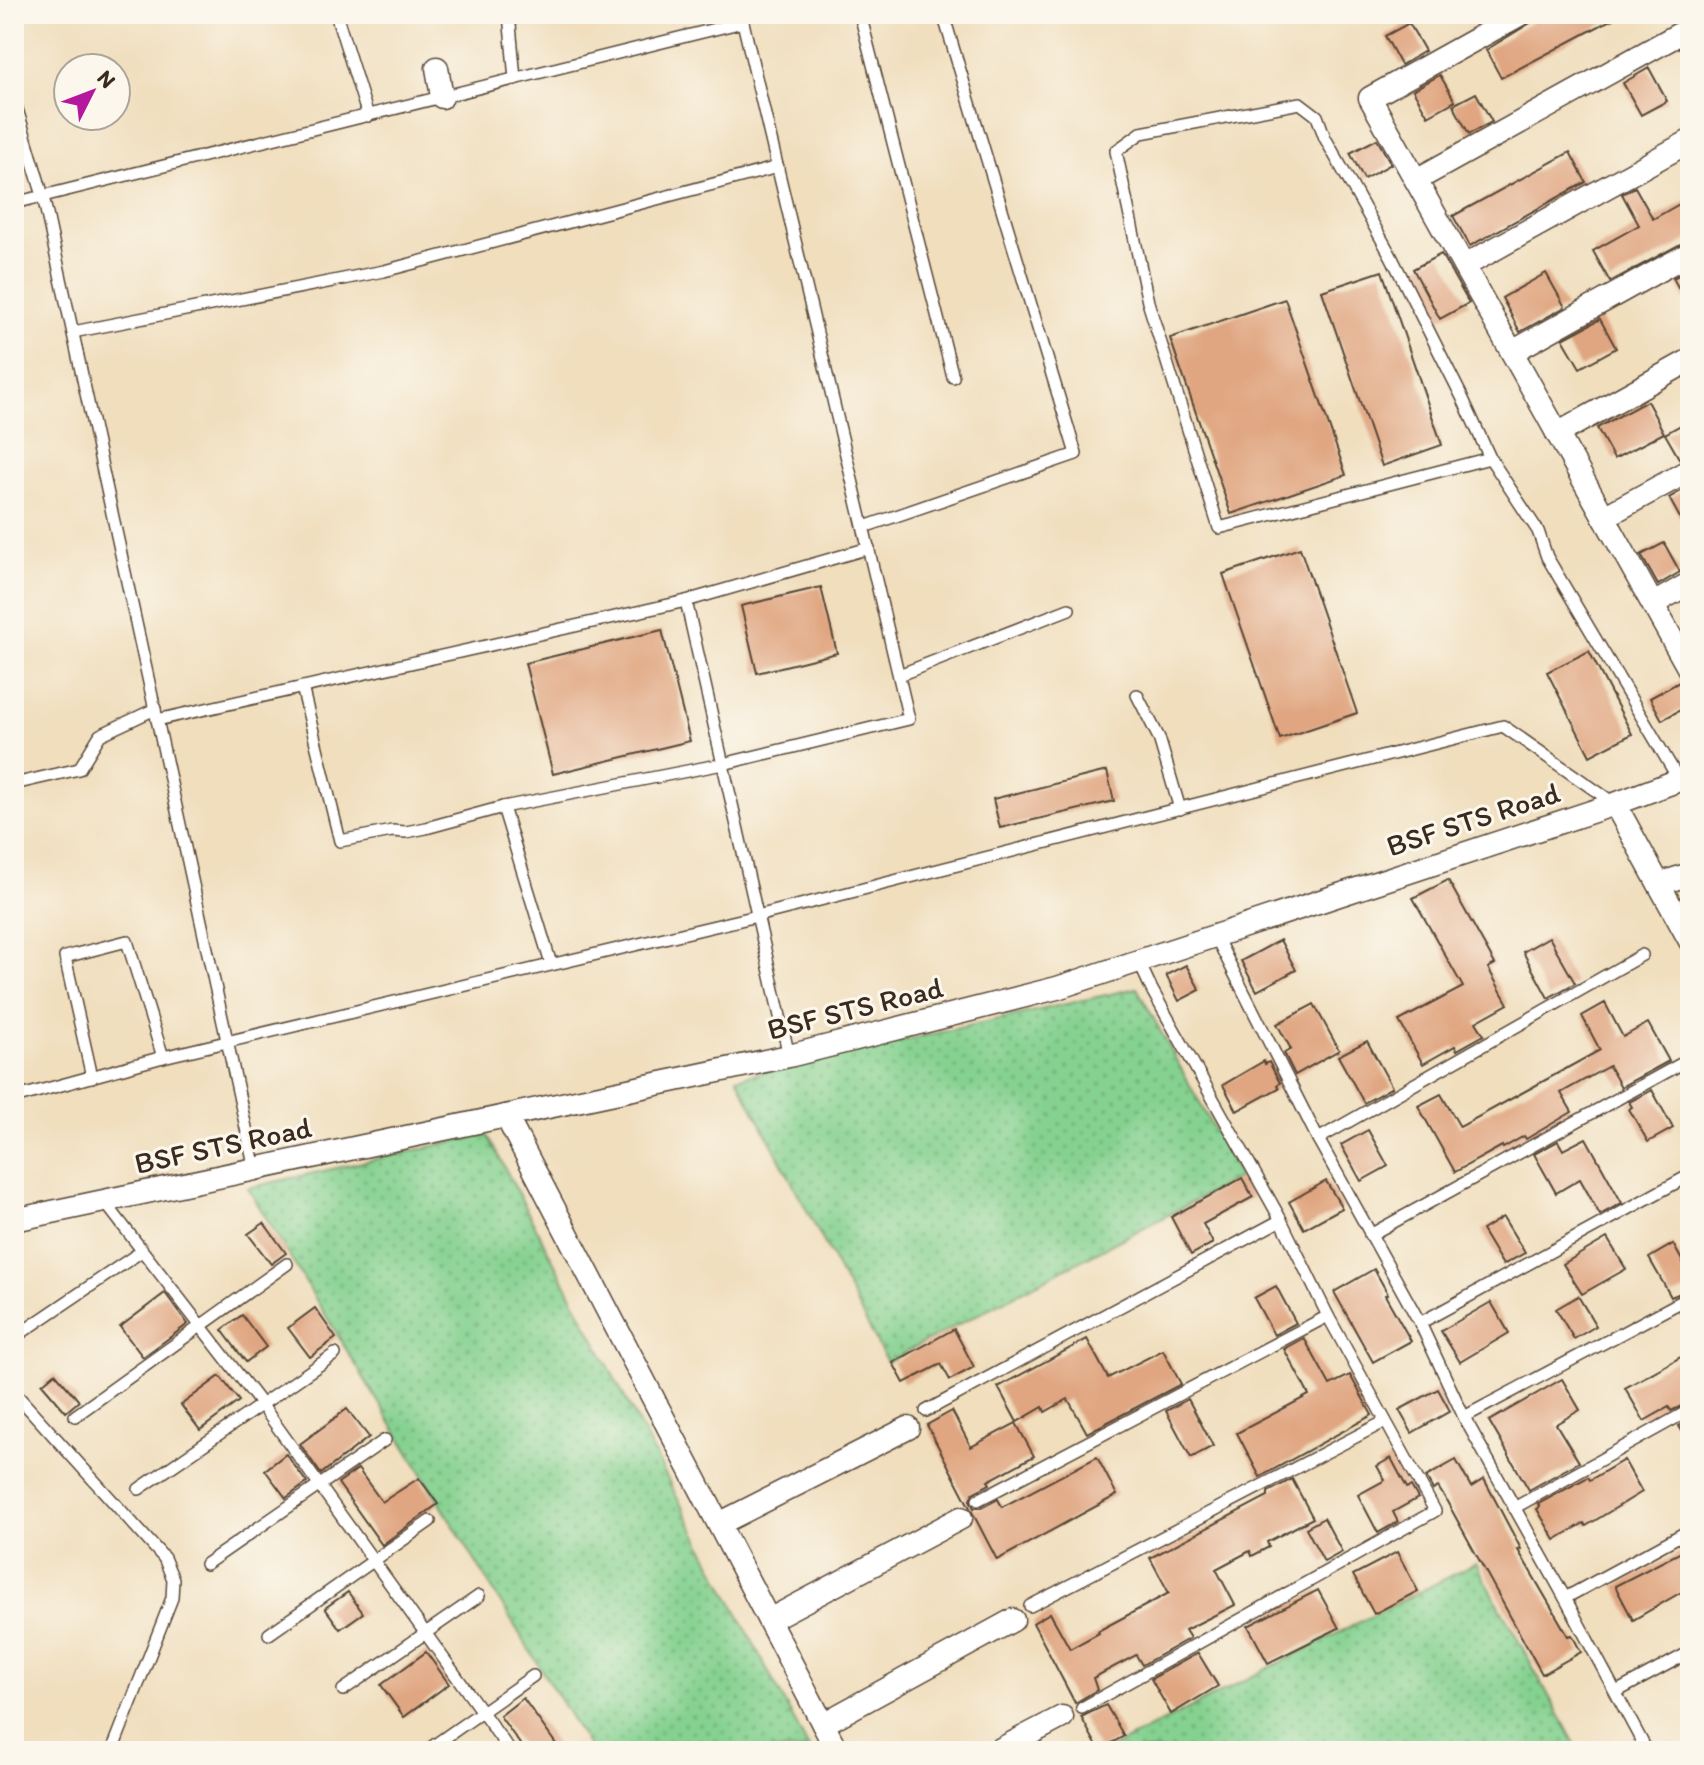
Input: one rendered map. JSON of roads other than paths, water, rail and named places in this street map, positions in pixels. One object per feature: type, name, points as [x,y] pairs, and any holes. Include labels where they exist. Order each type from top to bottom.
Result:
[{"type":"street","points":[[1521,14],[1370,98],[1690,671]]},
{"type":"street","points":[[1416,180],[1690,28]]},
{"type":"street","points":[[437,68],[442,97]]},
{"type":"street","points":[[1464,266],[1690,141]]},
{"type":"street","points":[[1512,352],[1690,253]]},
{"type":"street","points":[[1557,434],[1690,360]]},
{"type":"street","points":[[1604,517],[1690,470]]},
{"type":"street","points":[[1653,604],[1690,583]]},
{"type":"street","name":"BSF STS Road","points":[[14,1220],[789,1056],[1057,988],[1615,804],[1685,778]]},
{"type":"street","points":[[1615,804],[1690,941]]},
{"type":"street","points":[[1659,884],[1690,874]]},
{"type":"street","points":[[506,1116],[837,1751]]},
{"type":"street","points":[[719,1524],[908,1428]]},
{"type":"street","points":[[769,1620],[961,1518]]},
{"type":"street","points":[[823,1724],[1021,1613]]},
{"type":"street","points":[[997,1751],[1072,1712]]},
{"type":"lane","points":[[336,14],[368,116]]},
{"type":"lane","points":[[509,14],[515,79]]},
{"type":"lane","points":[[860,14],[953,377]]},
{"type":"lane","points":[[864,527],[1076,454],[943,14]]},
{"type":"lane","points":[[14,203],[515,79],[742,18],[909,719],[723,764],[503,807],[426,828],[340,841],[302,687]]},
{"type":"lane","points":[[14,99],[43,196],[255,1169]]},
{"type":"lane","points":[[1490,458],[1219,528],[1148,302],[1116,151],[1141,133],[1300,103],[1317,116],[1325,138],[1391,256],[1490,458],[1538,531],[1547,557],[1685,778]]},
{"type":"lane","points":[[73,332],[384,271],[778,167]]},
{"type":"lane","points":[[14,784],[79,769],[100,735],[156,715],[302,687],[686,601],[869,548]]},
{"type":"lane","points":[[686,601],[789,1056]]},
{"type":"lane","points":[[899,675],[1069,609]]},
{"type":"lane","points":[[1137,695],[1159,738],[1180,809]]},
{"type":"lane","points":[[14,1098],[227,1041],[757,916],[1503,726],[1615,804]]},
{"type":"lane","points":[[503,807],[551,964]]},
{"type":"lane","points":[[1215,935],[1318,1139],[1420,1323],[1464,1417],[1647,1751]]},
{"type":"lane","points":[[92,1077],[65,957],[127,941],[163,1057]]},
{"type":"lane","points":[[1318,1139],[1642,955]]},
{"type":"lane","points":[[1072,1712],[1435,1511],[1384,1422],[1281,1220],[1139,962]]},
{"type":"lane","points":[[1370,1235],[1690,1059]]},
{"type":"lane","points":[[1420,1323],[1690,1175]]},
{"type":"lane","points":[[104,1201],[261,1404],[510,1751]]},
{"type":"lane","points":[[926,1411],[1281,1220]]},
{"type":"lane","points":[[18,1335],[142,1251]]},
{"type":"lane","points":[[75,1416],[287,1264]]},
{"type":"lane","points":[[1464,1417],[1690,1297]]},
{"type":"lane","points":[[978,1500],[1328,1316]]},
{"type":"lane","points":[[139,1489],[335,1354]]},
{"type":"lane","points":[[14,1392],[164,1558],[173,1579],[172,1598],[112,1751]]},
{"type":"lane","points":[[1514,1508],[1690,1410]]},
{"type":"lane","points":[[1021,1613],[1384,1422]]},
{"type":"lane","points":[[206,1564],[385,1440]]},
{"type":"lane","points":[[269,1634],[430,1521]]},
{"type":"lane","points":[[1565,1598],[1690,1530]]},
{"type":"lane","points":[[343,1690],[479,1596]]},
{"type":"lane","points":[[1616,1692],[1690,1652]]},
{"type":"lane","points":[[426,1751],[533,1676]]}]
